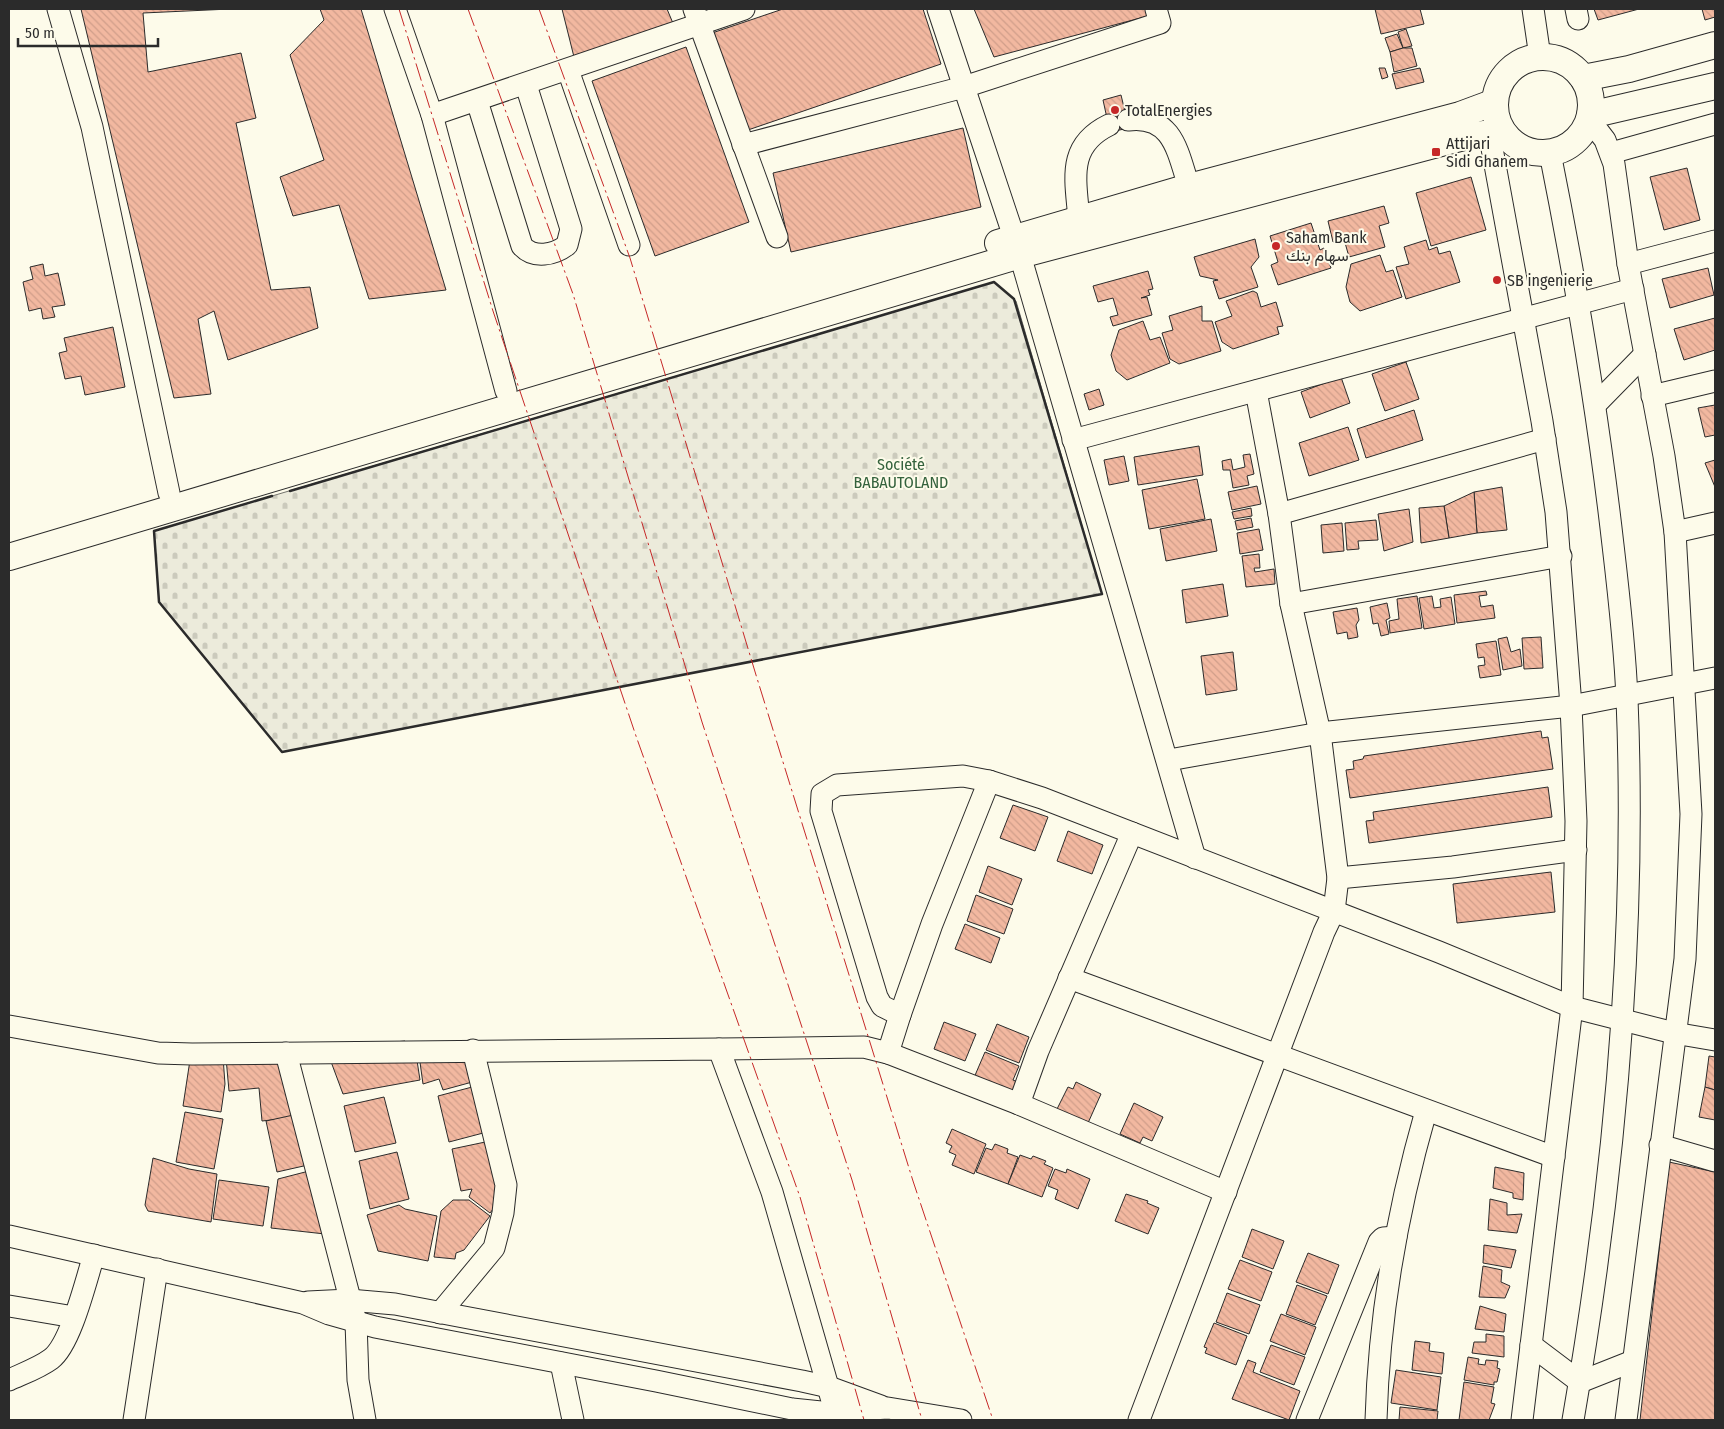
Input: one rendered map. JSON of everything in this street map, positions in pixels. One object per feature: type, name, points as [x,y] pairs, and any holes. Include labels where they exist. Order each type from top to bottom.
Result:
[{"type":"main road","points":[[1583,78],[1629,69],[1715,45]]},
{"type":"main road","points":[[9,541],[506,391],[1017,247],[1464,136],[1496,131],[1522,148],[1541,153],[1550,153],[1570,145],[1579,138],[1590,117],[1590,96],[1583,78],[1576,70],[1560,60],[1540,57],[1518,64],[1510,71],[1497,91],[1495,102],[1498,122],[1496,131]]},
{"type":"main road","points":[[1590,117],[1715,86]]},
{"type":"main road","points":[[9,557],[1017,247],[1079,220],[1189,187],[1460,115],[1495,102]]},
{"type":"street","points":[[58,9],[94,135],[169,493]]},
{"type":"street","points":[[395,9],[432,115],[506,391]]},
{"type":"street","points":[[432,115],[568,70],[696,17],[744,9]]},
{"type":"street","points":[[938,9],[1017,247],[1122,609],[1169,760],[1196,858]]},
{"type":"street","points":[[743,145],[964,87],[1160,23],[1156,9]]},
{"type":"street","points":[[1532,9],[1540,57]]},
{"type":"street","points":[[696,17],[777,237]]},
{"type":"street","points":[[568,70],[629,245]]},
{"type":"street","points":[[477,101],[522,246],[531,254],[537,255],[556,250],[567,244],[571,228],[526,84]]},
{"type":"street","points":[[1590,117],[1611,153],[1616,176],[1628,264],[1675,532],[1691,814],[1690,877],[1684,959],[1626,1420]]},
{"type":"street","points":[[1079,220],[1075,172],[1080,152],[1091,136],[1118,122],[1147,120],[1165,130],[1175,146],[1189,187]]},
{"type":"street","points":[[1611,153],[1715,124]]},
{"type":"street","points":[[1496,131],[1522,319],[1545,439],[1561,556],[1571,706],[1576,850],[1572,1007],[1522,1420]]},
{"type":"street","points":[[1550,153],[1596,404],[1618,586],[1627,696],[1628,938],[1622,1020],[1603,1218],[1573,1420]]},
{"type":"street","points":[[1628,264],[1715,241]]},
{"type":"street","points":[[1074,440],[1633,289]]},
{"type":"street","points":[[1596,404],[1645,354]]},
{"type":"street","points":[[1652,396],[1715,381]]},
{"type":"street","points":[[1140,1420],[1277,1055],[1334,911],[1338,878],[1320,732],[1291,604],[1279,514],[1256,391]]},
{"type":"street","points":[[1279,514],[1545,439]]},
{"type":"street","points":[[1675,532],[1715,523]]},
{"type":"street","points":[[1291,604],[1561,556]]},
{"type":"street","points":[[1169,760],[1320,732],[1571,706],[1715,678]]},
{"type":"street","points":[[900,1015],[882,1006],[876,997],[821,812],[822,794],[837,785],[852,783],[964,776],[989,781],[1042,798],[1334,911],[1572,1007],[1674,1033],[1715,1040]]},
{"type":"street","points":[[888,1054],[932,924],[989,781]]},
{"type":"street","points":[[1019,1104],[1038,1050],[1132,833]]},
{"type":"street","points":[[1338,878],[1452,867],[1576,850]]},
{"type":"street","points":[[1069,978],[1426,1111],[1554,1156]]},
{"type":"street","points":[[9,1026],[158,1052],[719,1050],[864,1047],[888,1054],[1019,1104],[1226,1192]]},
{"type":"street","points":[[440,1312],[494,1248],[503,1213],[506,1185],[473,1050]]},
{"type":"street","points":[[719,1050],[772,1192],[835,1411]]},
{"type":"street","points":[[286,1053],[356,1322],[358,1380],[365,1420]]},
{"type":"street","points":[[1376,1420],[1382,1329],[1396,1237],[1406,1187],[1426,1111]]},
{"type":"street","points":[[1660,1145],[1715,1161]]},
{"type":"street","points":[[9,1236],[303,1303],[356,1322],[792,1409],[835,1411],[888,1408]]},
{"type":"street","points":[[1307,1420],[1379,1242],[1384,1238],[1396,1237]]},
{"type":"street","points":[[9,1380],[52,1358],[60,1349],[74,1317],[94,1255]]},
{"type":"street","points":[[134,1420],[156,1269]]},
{"type":"street","points":[[303,1303],[349,1300],[395,1304],[440,1312],[829,1387],[888,1408],[955,1420]]},
{"type":"street","points":[[9,1306],[74,1317]]},
{"type":"street","points":[[1531,1345],[1580,1382]]},
{"type":"street","points":[[1580,1382],[1633,1361]]},
{"type":"street","points":[[561,1363],[573,1420]]},
{"type":"green space","name":"Société BABAUTOLAND","points":[[994,282],[1016,301],[1102,594],[282,752],[159,602],[154,531]]},
{"type":"building","points":[[81,9],[230,9],[143,13],[148,72],[241,53],[256,118],[236,123],[271,290],[310,287],[318,328],[228,360],[214,311],[198,319],[211,394],[174,398]]},
{"type":"building","points":[[320,9],[361,9],[446,290],[369,299],[339,205],[293,216],[280,177],[324,160],[290,55],[324,20]]},
{"type":"building","points":[[562,9],[667,9],[675,28],[575,61]]},
{"type":"building","points":[[783,9],[923,9],[941,64],[745,131],[712,33]]},
{"type":"building","points":[[974,9],[1147,9],[1148,16],[994,57]]},
{"type":"building","points":[[1375,9],[1420,9],[1424,24],[1381,34]]},
{"type":"building","points":[[1594,9],[1639,9],[1598,20]]},
{"type":"building","points":[[1702,9],[1715,9],[1715,17],[1705,20]]},
{"type":"building","points":[[1406,29],[1412,46],[1403,48],[1398,32]]},
{"type":"building","points":[[1397,34],[1403,48],[1390,52],[1385,38]]},
{"type":"building","points":[[686,47],[749,222],[655,256],[592,81]]},
{"type":"building","points":[[1403,48],[1412,48],[1417,66],[1394,72],[1390,52]]},
{"type":"building","points":[[1379,68],[1385,68],[1388,77],[1382,79]]},
{"type":"building","points":[[1420,68],[1424,82],[1396,89],[1392,74]]},
{"type":"building","name":"TotalEnergies","points":[[1121,95],[1129,128],[1110,132],[1103,100]]},
{"type":"building","points":[[963,128],[981,207],[791,252],[773,173]]},
{"type":"building","points":[[1687,168],[1700,220],[1664,230],[1650,177]]},
{"type":"building","points":[[1471,177],[1486,230],[1431,246],[1416,193]]},
{"type":"building","points":[[1384,206],[1389,223],[1379,226],[1385,247],[1349,257],[1344,239],[1333,242],[1328,221]]},
{"type":"building","points":[[1311,223],[1320,250],[1324,248],[1331,268],[1278,285],[1271,265],[1278,262],[1270,236]]},
{"type":"building","points":[[1255,239],[1259,257],[1251,267],[1258,287],[1219,299],[1213,281],[1218,280],[1200,276],[1194,257]]},
{"type":"building","points":[[1426,240],[1429,250],[1437,247],[1439,254],[1450,251],[1460,282],[1406,299],[1396,267],[1409,264],[1404,247]]},
{"type":"building","points":[[1380,255],[1386,272],[1393,270],[1402,297],[1360,311],[1350,302],[1346,287],[1351,264]]},
{"type":"building","points":[[43,264],[45,276],[58,273],[65,305],[52,307],[55,317],[43,319],[41,308],[29,311],[23,282],[33,279],[30,267]]},
{"type":"building","points":[[1708,268],[1714,295],[1670,308],[1662,279]]},
{"type":"building","points":[[1148,271],[1153,289],[1148,290],[1150,295],[1141,298],[1147,297],[1152,315],[1113,326],[1110,317],[1118,315],[1113,298],[1098,302],[1093,286]]},
{"type":"building","points":[[1253,291],[1257,293],[1261,307],[1276,302],[1283,326],[1277,327],[1279,334],[1233,349],[1222,342],[1215,322],[1232,316],[1226,301]]},
{"type":"building","points":[[1202,306],[1202,321],[1212,321],[1221,351],[1179,364],[1170,359],[1162,333],[1173,330],[1169,316]]},
{"type":"building","points":[[1715,318],[1715,350],[1684,360],[1674,329]]},
{"type":"building","points":[[1143,321],[1150,340],[1160,337],[1170,363],[1127,380],[1116,371],[1111,355],[1119,330]]},
{"type":"building","points":[[113,327],[125,387],[85,395],[81,376],[65,379],[59,353],[67,351],[64,338]]},
{"type":"building","points":[[1406,362],[1419,399],[1385,411],[1372,374]]},
{"type":"building","points":[[1341,377],[1350,403],[1310,418],[1301,392]]},
{"type":"building","points":[[1099,389],[1104,405],[1089,410],[1084,394]]},
{"type":"building","points":[[1715,405],[1715,435],[1705,437],[1698,408]]},
{"type":"building","points":[[1414,410],[1423,440],[1366,458],[1357,429]]},
{"type":"building","points":[[1348,427],[1359,460],[1309,476],[1299,443]]},
{"type":"building","points":[[1199,446],[1203,475],[1138,485],[1134,457]]},
{"type":"building","points":[[1250,454],[1254,474],[1247,476],[1249,485],[1233,488],[1230,470],[1223,470],[1222,461],[1231,459],[1233,470],[1245,467],[1243,455]]},
{"type":"building","points":[[1124,456],[1129,481],[1109,485],[1104,460]]},
{"type":"building","points":[[1715,460],[1715,487],[1705,463]]},
{"type":"building","points":[[1197,479],[1205,519],[1149,529],[1142,490]]},
{"type":"building","points":[[1257,486],[1261,504],[1232,510],[1228,492]]},
{"type":"building","points":[[1502,487],[1507,530],[1477,533],[1474,492]]},
{"type":"building","points":[[1474,492],[1477,533],[1449,538],[1444,506]]},
{"type":"building","points":[[1444,506],[1449,538],[1421,543],[1419,508]]},
{"type":"building","points":[[1251,508],[1252,516],[1234,519],[1232,512]]},
{"type":"building","points":[[1409,509],[1413,542],[1384,551],[1378,514]]},
{"type":"building","points":[[1251,518],[1253,527],[1237,530],[1235,521]]},
{"type":"building","points":[[1211,519],[1217,551],[1166,561],[1160,529]]},
{"type":"building","points":[[1376,520],[1378,540],[1358,541],[1359,549],[1347,550],[1345,523]]},
{"type":"building","points":[[1342,523],[1344,551],[1323,553],[1321,525]]},
{"type":"building","points":[[1259,529],[1263,550],[1240,554],[1237,533]]},
{"type":"building","points":[[1259,554],[1260,568],[1254,568],[1255,572],[1274,569],[1275,584],[1246,587],[1242,556]]},
{"type":"building","points":[[1223,584],[1228,616],[1186,623],[1182,590]]},
{"type":"building","points":[[1486,591],[1487,595],[1479,596],[1481,607],[1493,605],[1495,618],[1457,623],[1454,595]]},
{"type":"building","points":[[1417,596],[1422,628],[1390,633],[1389,621],[1399,619],[1397,599]]},
{"type":"building","points":[[1432,596],[1434,608],[1441,607],[1440,599],[1451,597],[1455,624],[1424,629],[1419,598]]},
{"type":"building","points":[[1387,603],[1390,618],[1386,620],[1389,634],[1381,636],[1378,623],[1373,624],[1370,607]]},
{"type":"building","points":[[1357,608],[1359,620],[1356,625],[1358,637],[1348,639],[1347,632],[1337,634],[1333,612]]},
{"type":"building","points":[[1507,637],[1511,652],[1520,649],[1522,666],[1503,670],[1498,639]]},
{"type":"building","points":[[1541,637],[1543,668],[1524,669],[1522,638]]},
{"type":"building","points":[[1496,641],[1501,675],[1480,678],[1478,666],[1485,665],[1484,657],[1478,658],[1476,644]]},
{"type":"building","points":[[1233,652],[1237,690],[1206,695],[1201,656]]},
{"type":"building","points":[[1541,731],[1542,738],[1548,737],[1553,769],[1350,798],[1346,770],[1354,769],[1353,761],[1363,759],[1364,756]]},
{"type":"building","points":[[1548,787],[1552,817],[1369,843],[1366,821],[1374,820],[1373,812]]},
{"type":"building","points":[[1013,805],[1048,817],[1035,851],[1000,838]]},
{"type":"building","points":[[1068,831],[1103,845],[1092,874],[1057,861]]},
{"type":"building","points":[[988,866],[1022,879],[1012,905],[979,892]]},
{"type":"building","points":[[1551,872],[1555,912],[1457,923],[1453,884]]},
{"type":"building","points":[[976,895],[1013,909],[1004,934],[967,921]]},
{"type":"building","points":[[965,924],[1000,938],[991,963],[955,949]]},
{"type":"building","points":[[944,1022],[976,1034],[965,1061],[934,1049]]},
{"type":"building","points":[[997,1024],[1029,1037],[1019,1063],[986,1050]]},
{"type":"building","points":[[405,1041],[416,1054],[420,1080],[343,1094],[330,1059],[374,1044]]},
{"type":"building","points":[[225,1047],[292,1051],[306,1116],[262,1121],[259,1088],[229,1091]]},
{"type":"building","points":[[985,1052],[1019,1066],[1013,1080],[1020,1083],[1015,1096],[973,1080]]},
{"type":"building","points":[[419,1055],[468,1055],[476,1081],[443,1090],[439,1079],[423,1084]]},
{"type":"building","points":[[1709,1056],[1715,1057],[1715,1090],[1705,1087]]},
{"type":"building","points":[[223,1057],[225,1084],[221,1112],[183,1106],[190,1060]]},
{"type":"building","points":[[1076,1082],[1101,1094],[1088,1123],[1057,1109],[1068,1087],[1073,1089]]},
{"type":"building","points":[[476,1086],[487,1132],[449,1142],[438,1096]]},
{"type":"building","points":[[1705,1087],[1715,1090],[1715,1120],[1699,1117]]},
{"type":"building","points":[[384,1097],[396,1143],[355,1152],[344,1106]]},
{"type":"building","points":[[1134,1103],[1163,1117],[1152,1141],[1143,1137],[1140,1143],[1120,1134]]},
{"type":"building","points":[[185,1112],[223,1119],[214,1169],[176,1162]]},
{"type":"building","points":[[298,1114],[308,1165],[277,1172],[266,1121]]},
{"type":"building","points":[[952,1129],[986,1144],[974,1174],[952,1165],[956,1155],[949,1152],[952,1146],[946,1143]]},
{"type":"building","points":[[490,1141],[502,1198],[490,1213],[469,1197],[472,1189],[461,1191],[452,1149]]},
{"type":"building","points":[[995,1144],[1008,1149],[1007,1153],[1018,1157],[1008,1184],[976,1172],[986,1148],[992,1150]]},
{"type":"building","points":[[397,1152],[409,1199],[370,1209],[359,1161]]},
{"type":"building","points":[[1020,1155],[1031,1159],[1033,1156],[1046,1161],[1044,1164],[1053,1168],[1042,1197],[1008,1184]]},
{"type":"building","points":[[153,1158],[189,1169],[217,1174],[211,1222],[148,1211],[145,1205]]},
{"type":"building","points":[[1669,1162],[1715,1172],[1715,1420],[1640,1420]]},
{"type":"building","points":[[1495,1167],[1524,1173],[1523,1200],[1513,1198],[1513,1193],[1493,1188]]},
{"type":"building","points":[[1055,1169],[1066,1173],[1067,1169],[1090,1179],[1078,1209],[1055,1199],[1058,1190],[1048,1186]]},
{"type":"building","points":[[309,1171],[325,1234],[271,1228],[278,1179]]},
{"type":"building","points":[[219,1180],[269,1187],[263,1226],[213,1219]]},
{"type":"building","points":[[1126,1194],[1148,1201],[1147,1203],[1159,1208],[1148,1234],[1115,1221]]},
{"type":"building","points":[[1490,1199],[1507,1203],[1507,1215],[1522,1214],[1517,1233],[1488,1230]]},
{"type":"building","points":[[453,1200],[469,1200],[490,1216],[464,1250],[456,1253],[455,1259],[434,1257],[441,1211]]},
{"type":"building","points":[[399,1205],[405,1209],[437,1216],[428,1261],[378,1251],[367,1215]]},
{"type":"building","points":[[1252,1229],[1284,1241],[1273,1269],[1242,1257]]},
{"type":"building","points":[[1484,1245],[1516,1250],[1511,1268],[1483,1263]]},
{"type":"building","points":[[1308,1253],[1339,1265],[1328,1294],[1296,1282]]},
{"type":"building","points":[[1240,1260],[1272,1272],[1261,1301],[1228,1289]]},
{"type":"building","points":[[1483,1266],[1502,1270],[1501,1282],[1510,1286],[1505,1298],[1479,1297]]},
{"type":"building","points":[[1297,1285],[1327,1296],[1315,1325],[1286,1314]]},
{"type":"building","points":[[1227,1293],[1260,1305],[1249,1334],[1216,1322]]},
{"type":"building","points":[[1480,1306],[1506,1314],[1504,1332],[1475,1329]]},
{"type":"building","points":[[1281,1314],[1316,1327],[1305,1355],[1270,1341]]},
{"type":"building","points":[[1214,1323],[1247,1336],[1236,1365],[1205,1353],[1207,1348],[1204,1347]]},
{"type":"building","points":[[1486,1334],[1504,1336],[1504,1357],[1472,1353],[1474,1342],[1486,1342]]},
{"type":"building","points":[[1415,1341],[1430,1343],[1429,1351],[1444,1353],[1442,1374],[1412,1370]]},
{"type":"building","points":[[1271,1345],[1305,1357],[1294,1385],[1260,1372]]},
{"type":"building","points":[[1468,1357],[1479,1359],[1478,1364],[1485,1365],[1486,1360],[1498,1361],[1497,1368],[1500,1369],[1497,1382],[1494,1382],[1494,1385],[1464,1380]]},
{"type":"building","points":[[1248,1360],[1256,1363],[1253,1372],[1300,1391],[1289,1420],[1232,1399]]},
{"type":"building","points":[[1396,1370],[1441,1377],[1437,1410],[1391,1403]]},
{"type":"building","points":[[1464,1382],[1494,1387],[1491,1403],[1495,1404],[1489,1420],[1459,1420]]},
{"type":"building","points":[[1400,1407],[1438,1411],[1437,1420],[1399,1420]]},
{"type":"wall","points":[[272,496],[154,531],[159,602],[282,752],[1102,594],[1014,299],[994,282],[290,491]]},
{"type":"power","points":[[399,9],[493,311],[636,736],[800,1197],[864,1420]]},
{"type":"power","points":[[468,9],[573,294],[702,722],[852,1180],[922,1420]]},
{"type":"power","points":[[539,9],[630,258],[756,675],[913,1181],[993,1420]]},
{"type":"place","name":"TotalEnergies","points":[[1115,110]]},
{"type":"place","name":"Attijari Sidi Ghanem","points":[[1436,152]]},
{"type":"place","name":"Saham Bank سهام بنك","points":[[1276,246]]},
{"type":"place","name":"SB ingenierie","points":[[1497,280]]}]
